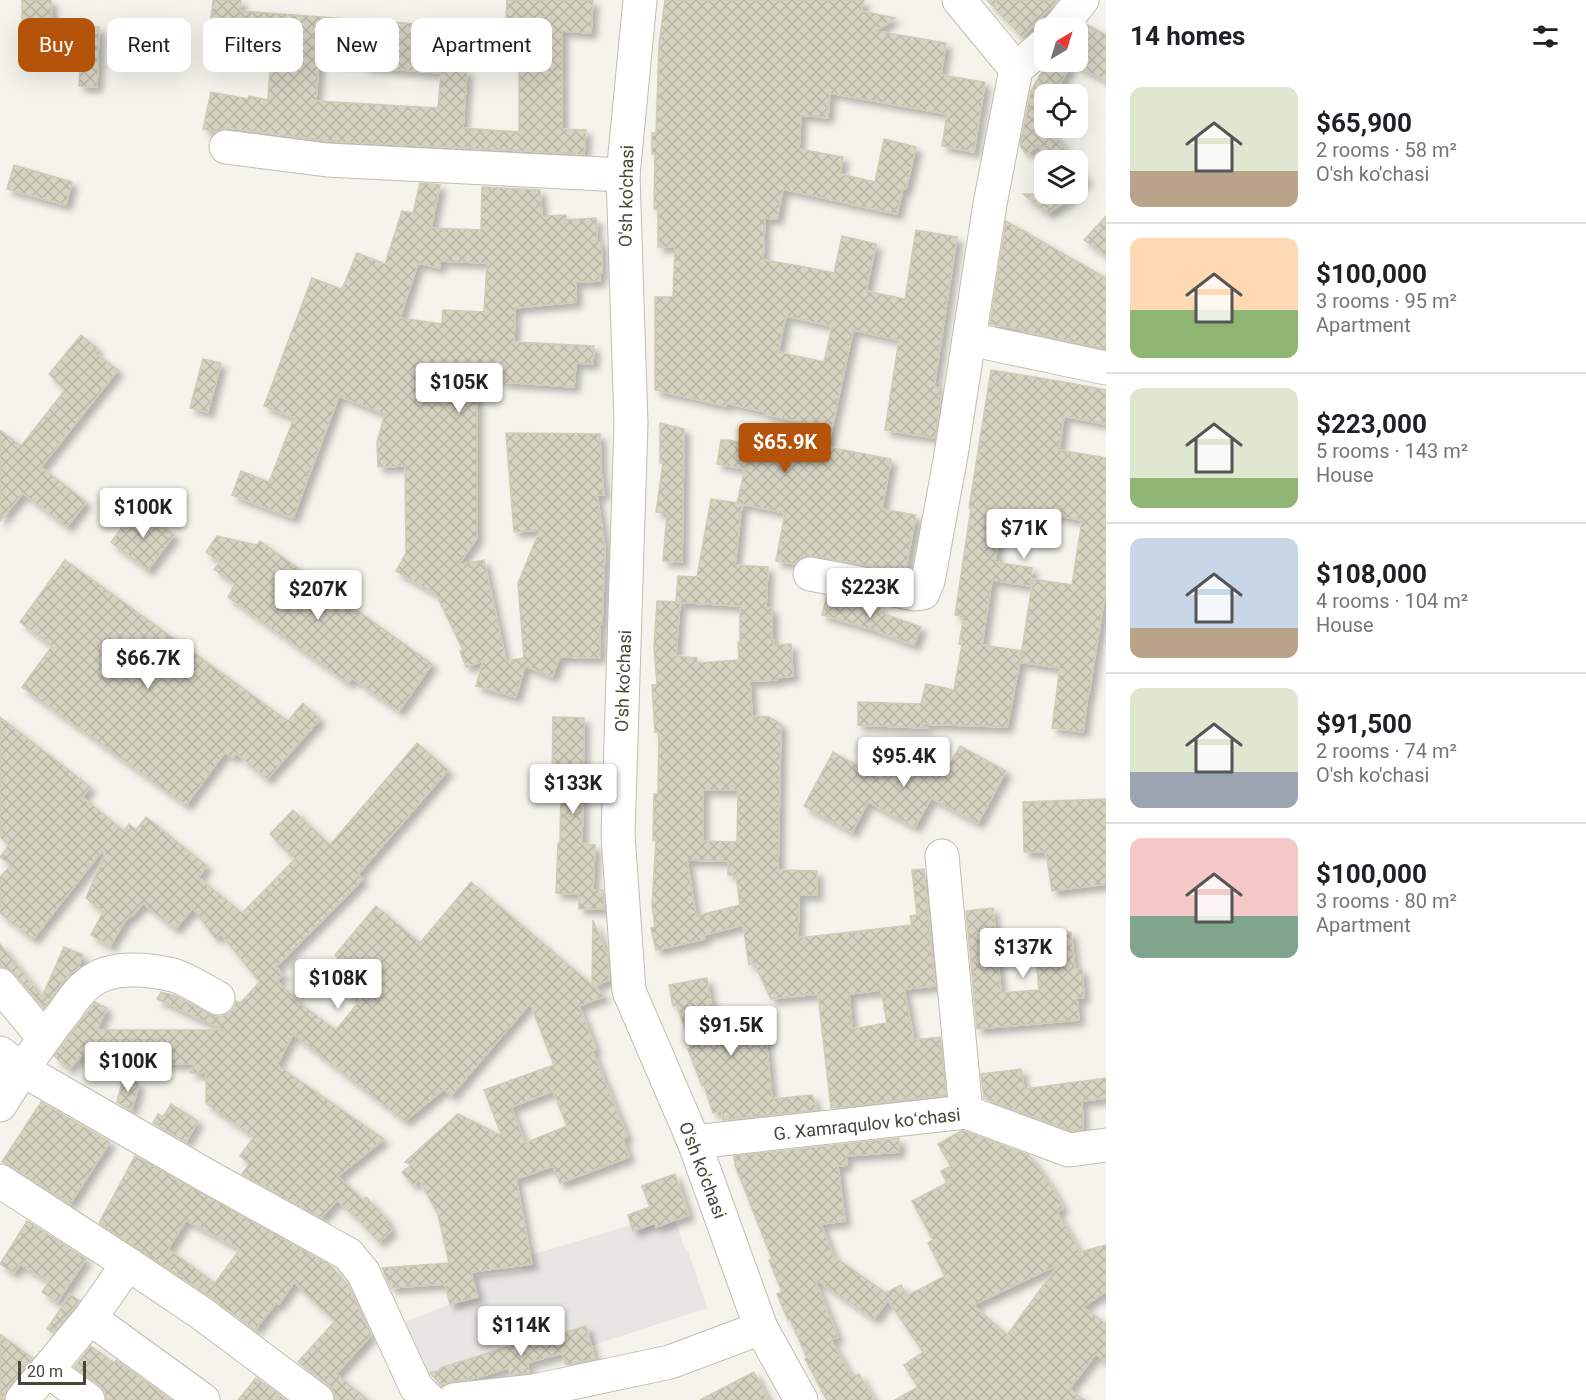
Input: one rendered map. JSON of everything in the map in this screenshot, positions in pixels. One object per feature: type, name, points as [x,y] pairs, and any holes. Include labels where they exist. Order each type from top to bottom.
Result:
[{"type":"street","name":"O'sh ko'chasi","points":[[640,0],[623,175],[631,423],[618,834],[629,991],[694,1142],[761,1328],[801,1400]]},
{"type":"street","points":[[959,0],[1016,69]]},
{"type":"street","points":[[1068,18],[1082,0]]},
{"type":"street","points":[[810,574],[915,594],[925,590],[951,455],[990,204],[1016,69],[1034,54]]},
{"type":"street","points":[[226,147],[327,160],[623,175]]},
{"type":"street","points":[[969,339],[1106,368]]},
{"type":"street","points":[[942,856],[966,1112]]},
{"type":"street","points":[[0,1106],[12,1062],[44,1038],[90,982],[120,970],[140,970],[175,975],[218,998]]},
{"type":"street","points":[[0,985],[44,1038]]},
{"type":"street","points":[[12,1062],[199,1171],[348,1254],[363,1272],[416,1387],[429,1400]]},
{"type":"street","name":"G. Xamraqulov koʻchasi","points":[[694,1142],[966,1112],[1069,1149],[1106,1145]]},
{"type":"street","points":[[0,1181],[201,1313],[317,1400]]},
{"type":"street","points":[[22,1400],[90,1318],[128,1264]]},
{"type":"street","points":[[90,1318],[203,1400]]},
{"type":"street","points":[[454,1400],[534,1391],[670,1362],[761,1328]]},
{"type":"street","points":[[47,1370],[88,1400]]},
{"type":"shaded area","points":[[675,1220],[707,1308],[591,1346],[586,1326],[521,1346],[520,1343],[424,1375],[399,1323],[450,1304],[477,1297],[472,1277],[522,1272],[522,1265],[532,1264],[531,1255],[631,1225],[633,1231],[655,1223],[657,1227]]},
{"type":"building","points":[[22,0],[51,0],[52,18],[22,18]]},
{"type":"building","points":[[213,0],[241,0],[240,11],[335,18],[315,18],[315,72],[318,72],[316,101],[438,108],[441,73],[428,72],[467,72],[463,128],[519,132],[519,72],[552,72],[552,18],[506,18],[507,0],[593,0],[591,33],[562,31],[562,129],[586,130],[584,154],[329,141],[228,128],[216,132],[203,129],[211,92],[268,100],[270,72],[303,72],[303,18],[211,18]]},
{"type":"building","points":[[665,0],[864,0],[861,11],[895,18],[876,31],[946,43],[941,75],[985,82],[974,152],[942,146],[947,114],[830,93],[828,118],[801,115],[799,149],[843,157],[840,174],[875,182],[884,139],[916,147],[906,189],[903,188],[897,214],[783,189],[777,219],[765,218],[763,260],[834,273],[842,236],[876,244],[866,291],[905,299],[916,230],[957,237],[934,387],[942,389],[935,438],[885,430],[899,340],[853,330],[828,447],[891,459],[882,509],[916,515],[905,573],[814,556],[803,557],[795,564],[776,561],[785,513],[742,504],[735,565],[768,567],[766,608],[772,608],[772,640],[774,640],[774,645],[791,644],[793,676],[776,678],[777,680],[750,681],[752,716],[769,717],[781,724],[778,870],[817,871],[817,895],[799,895],[798,938],[912,925],[910,916],[917,915],[912,870],[924,869],[935,986],[904,989],[914,1040],[940,1037],[946,1095],[831,1108],[818,994],[771,999],[754,963],[749,965],[743,925],[704,935],[705,939],[656,950],[651,928],[655,927],[652,905],[656,840],[653,840],[654,794],[658,794],[659,732],[655,732],[652,685],[657,685],[654,647],[657,601],[676,602],[678,576],[697,577],[711,499],[737,503],[745,469],[717,464],[721,440],[792,456],[801,422],[726,403],[726,406],[655,390],[655,297],[673,297],[675,247],[658,247],[658,209],[654,209],[655,154],[652,154],[652,133],[656,133],[659,44]],"holes":[[[786,316],[832,326],[824,362],[778,352]],[[680,602],[740,606],[739,660],[697,663],[697,658],[676,656]],[[703,790],[738,790],[737,842],[703,841]],[[687,860],[728,861],[728,875],[736,875],[740,905],[696,916]],[[881,990],[887,1023],[852,1029],[849,994]]]},
{"type":"building","points":[[987,0],[1058,0],[1040,18],[1034,18],[1034,25],[1022,37]]},
{"type":"building","points":[[399,23],[411,24],[411,71],[399,70]]},
{"type":"building","points":[[1088,25],[1106,35],[1106,81],[1088,71]]},
{"type":"building","points":[[95,27],[99,27],[97,87],[79,86],[80,72],[95,72]]},
{"type":"building","points":[[1042,72],[1067,72],[1060,84],[1035,84]]},
{"type":"building","points":[[1034,86],[1034,138],[1057,138],[1066,150],[1043,150],[1039,145],[1026,154],[1020,145]]},
{"type":"building","points":[[14,165],[72,182],[66,205],[7,189]]},
{"type":"building","points":[[420,183],[440,185],[431,228],[481,230],[482,187],[540,190],[542,216],[566,215],[566,220],[596,218],[597,242],[601,242],[600,281],[576,282],[576,302],[515,308],[514,342],[594,346],[593,364],[576,363],[574,387],[502,382],[501,377],[477,378],[477,538],[458,565],[484,560],[506,661],[524,658],[518,583],[540,530],[514,532],[506,433],[600,434],[604,495],[597,495],[605,548],[600,658],[560,657],[552,677],[525,666],[516,697],[476,686],[483,661],[466,667],[460,651],[463,650],[436,594],[396,571],[406,553],[405,466],[378,467],[377,442],[385,414],[339,396],[293,518],[232,495],[241,471],[269,482],[294,418],[264,406],[312,278],[341,289],[357,253],[385,264],[402,211],[413,213]],"holes":[[[440,261],[487,263],[484,312],[443,310],[442,324],[400,318],[418,263],[440,268]]]},
{"type":"building","points":[[1023,194],[1034,194],[1034,202]]},
{"type":"building","points":[[1036,204],[1062,204],[1048,213]]},
{"type":"building","points":[[1106,216],[1106,256],[1084,240]]},
{"type":"building","points":[[1006,221],[1106,278],[1106,349],[1022,331],[1023,329],[990,324]]},
{"type":"building","points":[[81,335],[97,348],[95,353],[118,370],[41,467],[86,502],[67,527],[23,493],[0,521],[0,430],[21,446],[65,390],[49,374]]},
{"type":"building","points":[[203,359],[221,363],[208,412],[190,408]]},
{"type":"building","points":[[991,370],[1106,390],[1106,424],[1064,416],[1059,450],[1106,458],[1106,588],[1083,732],[1052,728],[1060,668],[1020,662],[1007,727],[920,724],[928,728],[858,725],[858,702],[921,704],[926,684],[954,690],[962,645],[959,644],[964,617],[955,615],[971,508],[969,508]],"holes":[[[1003,513],[1040,519],[1041,513],[1082,520],[1072,585],[1033,579],[1022,651],[982,645],[992,580],[1030,586],[1032,568],[995,562]]]},
{"type":"building","points":[[660,423],[684,429],[682,562],[663,561],[667,514],[656,512],[663,463],[660,463]]},
{"type":"building","points":[[142,511],[174,535],[148,570],[111,542],[129,518]]},
{"type":"building","points":[[217,536],[257,545],[260,541],[432,664],[399,711],[352,678],[348,683],[228,597],[235,584],[214,569],[220,562],[206,552]]},
{"type":"building","points":[[65,560],[288,721],[303,703],[320,719],[267,779],[236,753],[232,758],[225,752],[186,805],[22,687],[52,646],[20,622]]},
{"type":"building","points":[[827,596],[881,607],[879,612],[921,627],[914,645],[874,630],[822,615]]},
{"type":"building","points":[[0,717],[90,787],[82,797],[124,831],[129,824],[136,830],[146,817],[207,866],[198,877],[242,913],[295,859],[270,834],[293,810],[330,845],[417,743],[448,770],[358,874],[363,879],[276,967],[283,975],[277,981],[303,1006],[336,1030],[358,1003],[324,975],[338,958],[335,955],[376,906],[420,943],[471,882],[592,985],[593,920],[608,957],[609,980],[593,986],[605,996],[579,1006],[596,1049],[592,1050],[627,1136],[623,1139],[629,1157],[560,1183],[553,1166],[516,1179],[532,1264],[471,1272],[478,1297],[450,1304],[445,1284],[391,1288],[382,1268],[449,1263],[438,1214],[419,1180],[413,1185],[402,1172],[411,1165],[405,1162],[458,1114],[502,1136],[484,1090],[554,1065],[530,1003],[451,1096],[444,1089],[405,1121],[293,1034],[277,1065],[384,1139],[338,1176],[363,1200],[366,1197],[389,1222],[386,1224],[392,1230],[379,1242],[337,1200],[321,1218],[242,1174],[249,1164],[240,1156],[254,1137],[206,1103],[206,1073],[190,1073],[196,1064],[123,1064],[123,1056],[81,1056],[69,1069],[54,1056],[95,1002],[107,1008],[97,1030],[224,1030],[157,999],[161,992],[176,996],[219,1017],[228,1014],[234,1008],[236,1001],[240,1003],[260,982],[221,934],[215,938],[193,908],[175,929],[143,903],[133,915],[126,919],[110,946],[91,935],[103,912],[86,898],[105,854],[101,852],[33,939],[0,913],[0,877],[11,865],[0,857],[9,845],[0,837]],"holes":[[[553,1091],[567,1126],[525,1143],[511,1107]]]},
{"type":"building","points":[[553,717],[584,718],[582,844],[595,845],[593,890],[603,890],[604,909],[579,909],[579,894],[556,893],[561,788],[552,788]]},
{"type":"building","points":[[960,746],[1006,771],[978,823],[931,798],[915,827],[868,802],[852,832],[804,806],[833,752],[881,779],[897,749],[944,775]]},
{"type":"building","points":[[1106,799],[1106,884],[1052,891],[1046,852],[1024,852],[1023,802]]},
{"type":"building","points":[[993,908],[1001,993],[1039,990],[1034,935],[1071,932],[1075,969],[1082,969],[1084,998],[1077,998],[1079,1020],[977,1029],[966,911]]},
{"type":"building","points":[[0,944],[42,997],[64,947],[83,955],[78,968],[64,980],[44,1008],[14,973],[7,968],[0,967]]},
{"type":"building","points":[[707,978],[711,1003],[719,1024],[763,1008],[772,1099],[812,1095],[817,1110],[723,1120],[722,1110],[713,1113],[704,1085],[702,1086],[688,1049],[691,1049],[677,1005],[673,1006],[669,985]]},
{"type":"building","points":[[1021,1069],[1024,1089],[1106,1078],[1106,1098],[1082,1101],[1083,1129],[1071,1131],[984,1098],[981,1074]]},
{"type":"building","points":[[124,1075],[139,1084],[131,1110],[117,1102]]},
{"type":"building","points":[[41,1102],[110,1142],[70,1204],[2,1162]]},
{"type":"building","points":[[171,1104],[198,1121],[186,1142],[153,1123],[158,1114],[163,1117]]},
{"type":"building","points":[[964,1131],[1029,1155],[1063,1208],[1057,1212],[1080,1252],[1106,1245],[1106,1291],[1083,1307],[1106,1324],[1106,1362],[1096,1354],[1069,1389],[1084,1400],[895,1400],[918,1387],[904,1365],[923,1352],[888,1300],[874,1319],[814,1278],[838,1337],[831,1340],[852,1377],[859,1374],[874,1400],[827,1400],[805,1359],[807,1358],[777,1294],[782,1292],[769,1260],[772,1259],[735,1165],[734,1156],[899,1138],[899,1152],[846,1156],[847,1165],[838,1166],[845,1221],[821,1224],[833,1256],[886,1293],[901,1285],[907,1296],[945,1276],[928,1243],[933,1240],[912,1201],[947,1183],[941,1171],[951,1166],[938,1144]],"holes":[[[1059,1264],[1007,1335],[973,1305]]]},
{"type":"building","points":[[135,1156],[330,1265],[348,1285],[371,1335],[336,1374],[368,1400],[335,1400],[334,1392],[329,1385],[298,1362],[335,1321],[294,1282],[279,1304],[276,1303],[255,1330],[211,1297],[99,1223]],"holes":[[[186,1220],[240,1249],[215,1283],[168,1249]]]},
{"type":"building","points":[[675,1174],[689,1215],[656,1227],[655,1223],[633,1231],[628,1215],[650,1207],[642,1186]]},
{"type":"building","points":[[27,1221],[86,1259],[57,1302],[42,1292],[49,1282],[20,1264],[14,1273],[0,1264]]},
{"type":"building","points":[[70,1294],[79,1301],[53,1333],[47,1329]]},
{"type":"building","points":[[586,1326],[595,1359],[566,1365],[562,1353],[527,1363],[529,1373],[511,1375],[508,1368],[442,1386],[430,1373],[520,1343],[521,1346]]},
{"type":"building","points":[[0,1334],[32,1358],[8,1388],[4,1400],[0,1400]]},
{"type":"building","points":[[91,1346],[114,1363],[116,1360],[171,1400],[106,1400],[105,1392],[99,1385],[74,1367]]},
{"type":"building","points":[[754,1372],[768,1400],[700,1400]]},
{"type":"building","points":[[256,1378],[286,1400],[238,1400]]}]
